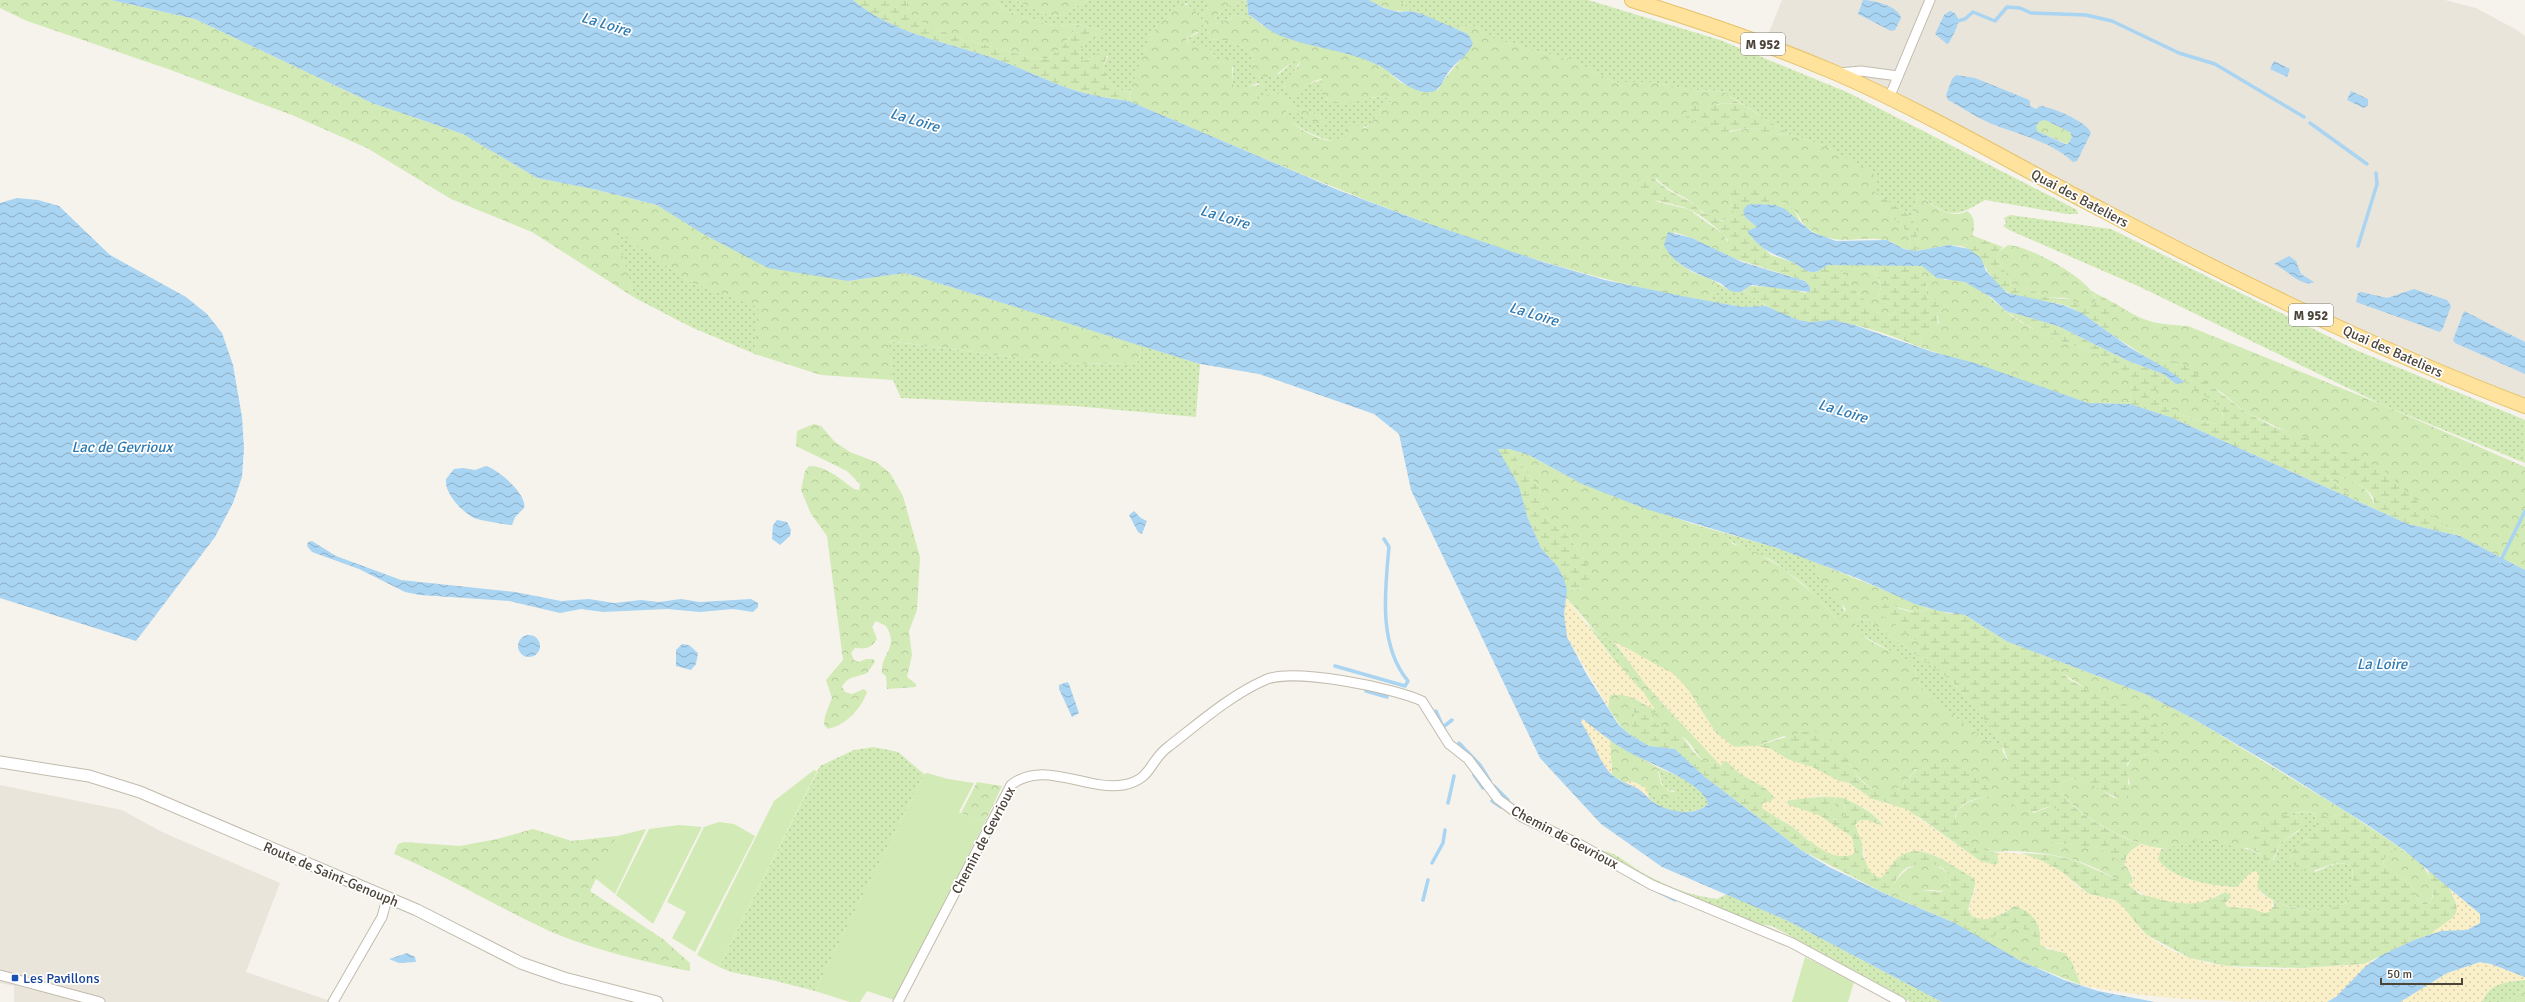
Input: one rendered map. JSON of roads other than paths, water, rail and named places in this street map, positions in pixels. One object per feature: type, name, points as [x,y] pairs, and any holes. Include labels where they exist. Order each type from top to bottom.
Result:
[{"type":"main road","name":"Quai des Bateliers","points":[[1632,0],[1696,19],[1837,74],[1889,98],[2123,221],[2311,315],[2384,349],[2525,406]]},
{"type":"street","points":[[1889,98],[1930,0]]},
{"type":"street","points":[[1837,74],[1861,71],[1898,76]]},
{"type":"street","name":"Chemin de Gevrioux","points":[[898,1002],[1010,785],[1018,779],[1030,776],[1050,775],[1106,785],[1123,785],[1136,780],[1148,773],[1166,748],[1203,719],[1266,679],[1286,676],[1325,678],[1422,701],[1449,744],[1468,759],[1498,799],[1522,817],[1581,845],[1652,885],[1792,942],[1901,1002]]},
{"type":"street","name":"Route de Saint-Genouph","points":[[0,762],[89,776],[140,792],[431,917],[504,955],[540,970],[657,1002]]},
{"type":"street","points":[[333,1002],[382,917],[387,899]]},
{"type":"street","points":[[0,975],[100,1002]]},
{"type":"water","name":"La Loire","points":[[111,0],[853,0],[868,11],[902,29],[1005,62],[1067,88],[1098,96],[1129,101],[1338,190],[1421,221],[1540,261],[1605,280],[1687,297],[1742,307],[1766,306],[1798,320],[1811,322],[1832,320],[1851,324],[1933,352],[1975,363],[2088,403],[2130,404],[2170,417],[2408,524],[2460,536],[2525,570],[2525,977],[2491,964],[2480,962],[2447,973],[2400,1002],[2327,1002],[2336,997],[2365,967],[2382,955],[2414,940],[2441,931],[2467,930],[2480,923],[2480,914],[2404,850],[2366,824],[2265,761],[2192,718],[2145,694],[2008,642],[1965,615],[1939,611],[1915,604],[1857,578],[1777,548],[1646,509],[1582,484],[1529,455],[1509,449],[1498,449],[1519,486],[1527,516],[1541,548],[1558,567],[1564,579],[1567,590],[1564,614],[1567,637],[1587,675],[1618,724],[1629,734],[1649,746],[1675,749],[1705,777],[1801,850],[1829,867],[1888,895],[1955,923],[2021,961],[2064,980],[2098,991],[2155,1002],[1942,1002],[1786,920],[1662,867],[1601,824],[1540,758],[1411,490],[1399,434],[1374,414],[1259,374],[1200,364],[905,273],[848,281],[768,268],[705,235],[657,205],[593,189],[537,178],[463,134],[372,103],[195,19]],"holes":[[[1583,719],[1625,750],[1685,780],[1704,796],[1708,804],[1696,811],[1675,811],[1662,807],[1653,802],[1637,788],[1616,778],[1609,772],[1603,763],[1581,722]]]},
{"type":"water","points":[[1247,0],[1369,0],[1384,8],[1399,12],[1411,11],[1422,14],[1468,34],[1473,43],[1466,55],[1450,70],[1437,89],[1431,92],[1424,92],[1410,87],[1380,66],[1356,56],[1306,44],[1277,34],[1248,14]]},
{"type":"water","points":[[1863,0],[1885,4],[1896,10],[1901,18],[1895,30],[1891,31],[1858,14]]},
{"type":"water","points":[[1950,11],[1955,13],[1958,21],[1954,34],[1947,44],[1935,34],[1944,15]]},
{"type":"water","points":[[2274,61],[2290,69],[2287,77],[2270,69]]},
{"type":"water","points":[[1956,75],[1975,78],[2027,99],[2030,101],[2030,106],[2036,109],[2040,106],[2046,107],[2077,120],[2091,133],[2077,161],[2073,162],[2055,149],[2034,139],[1986,122],[1948,100],[1946,95],[1952,79]],"holes":[[[2045,120],[2070,132],[2072,137],[2068,144],[2065,144],[2037,131],[2036,126],[2040,121]]]},
{"type":"water","points":[[2351,91],[2368,99],[2368,105],[2364,108],[2347,100]]},
{"type":"water","name":"Lac de Gevrioux","points":[[17,198],[38,200],[59,206],[110,255],[186,297],[207,314],[222,333],[233,365],[242,417],[244,448],[242,477],[233,503],[215,537],[136,641],[0,598],[0,203]]},
{"type":"water","points":[[1747,205],[1775,205],[1785,209],[1812,232],[1836,241],[1887,240],[1904,249],[1916,251],[1949,245],[1969,249],[1981,258],[1986,271],[2007,293],[2063,305],[2082,313],[2129,347],[2165,368],[2185,382],[2176,384],[2163,374],[2126,360],[2058,326],[2006,311],[1992,298],[1965,282],[1937,278],[1922,266],[1828,265],[1816,272],[1808,271],[1767,251],[1757,243],[1747,231],[1757,227],[1746,218],[1743,211]]},
{"type":"water","points":[[1668,232],[1692,238],[1742,262],[1805,281],[1810,287],[1810,292],[1752,285],[1741,292],[1731,291],[1720,283],[1688,269],[1674,259],[1668,253],[1664,245]]},
{"type":"water","points":[[2289,256],[2296,261],[2301,274],[2314,282],[2304,283],[2274,264]]},
{"type":"water","points":[[2414,289],[2447,300],[2451,306],[2443,328],[2440,332],[2356,302],[2358,293],[2361,292],[2387,298]]},
{"type":"water","points":[[2464,311],[2525,342],[2525,374],[2455,343],[2453,340]]},
{"type":"water","points":[[486,466],[498,472],[511,483],[521,496],[524,503],[524,508],[515,517],[512,525],[474,518],[459,507],[448,490],[446,479],[454,469],[463,468],[475,470]]},
{"type":"water","points":[[1134,511],[1141,518],[1147,521],[1142,534],[1138,532],[1129,515]]},
{"type":"water","points":[[777,520],[787,522],[791,530],[790,536],[780,545],[772,539],[773,525]]},
{"type":"water","points":[[312,541],[336,556],[401,580],[515,592],[561,601],[589,599],[614,603],[641,600],[659,602],[681,599],[700,602],[751,599],[758,603],[758,607],[753,612],[733,609],[700,612],[667,609],[603,612],[581,609],[560,613],[509,601],[420,595],[405,592],[359,569],[312,552],[307,546],[308,542]]},
{"type":"water","points":[[529,635],[537,638],[540,646],[537,654],[529,657],[521,654],[518,646],[521,638]]},
{"type":"water","points":[[682,644],[689,645],[698,653],[696,664],[691,670],[676,666],[676,650]]},
{"type":"water","points":[[1067,682],[1079,713],[1072,717],[1059,689],[1059,685]]},
{"type":"water","points":[[407,953],[415,957],[416,962],[399,963],[389,959]]},
{"type":"waterway","points":[[1954,22],[1965,19],[1973,12],[1995,21],[2007,7],[2020,8],[2031,13],[2086,15],[2112,21],[2179,53],[2215,64],[2304,117]]},
{"type":"waterway","points":[[2310,123],[2367,164]]},
{"type":"waterway","points":[[2358,246],[2377,184],[2376,173]]},
{"type":"waterway","points":[[2500,562],[2525,511]]},
{"type":"waterway","points":[[1335,666],[1405,686],[1408,681],[1398,667],[1388,634],[1385,599],[1389,547],[1384,539]]},
{"type":"waterway","points":[[1366,691],[1387,697]]},
{"type":"waterway","points":[[1436,711],[1443,727]]},
{"type":"waterway","points":[[1445,731],[1443,727],[1452,720]]},
{"type":"waterway","points":[[1459,743],[1480,765],[1490,781]]},
{"type":"waterway","points":[[1474,775],[1483,788]]},
{"type":"waterway","points":[[1448,803],[1454,776]]},
{"type":"waterway","points":[[1494,786],[1508,800]]},
{"type":"waterway","points":[[1492,801],[1501,807]]},
{"type":"waterway","points":[[1432,863],[1443,843],[1445,830]]},
{"type":"waterway","points":[[1423,900],[1428,880]]},
{"type":"waterway","points":[[1635,880],[1675,900]]},
{"type":"place","name":"Les Pavillons","points":[[15,978]]}]
